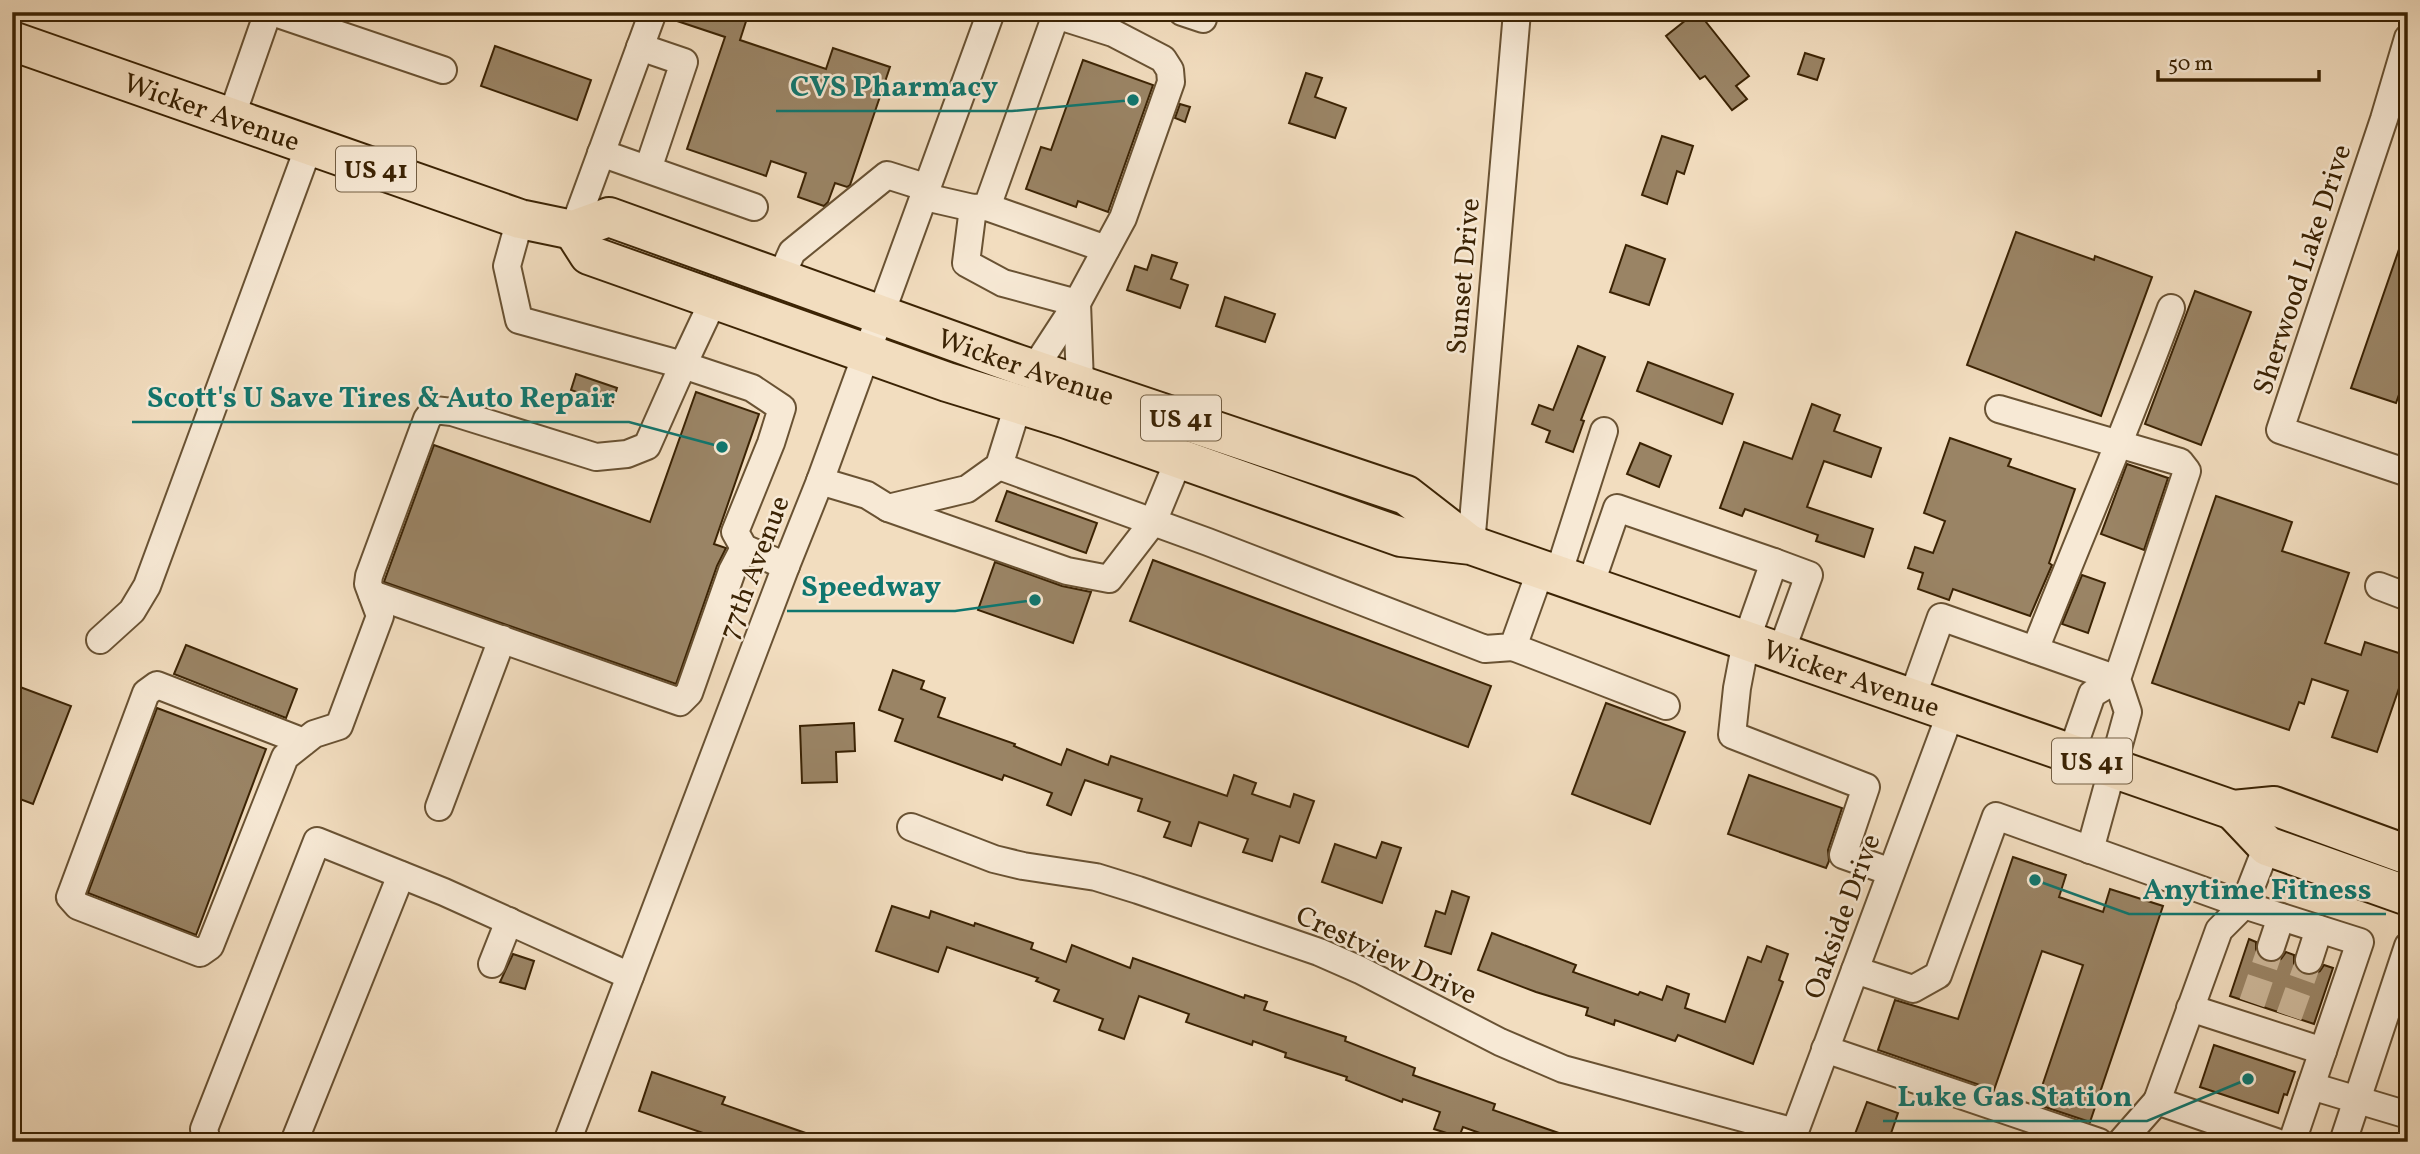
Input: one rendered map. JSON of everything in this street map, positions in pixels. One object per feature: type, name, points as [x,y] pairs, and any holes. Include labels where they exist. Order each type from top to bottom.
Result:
[{"type":"highway","name":"Wicker Avenue","points":[[12,41],[520,219],[573,230],[609,217],[1034,369],[1406,495],[1471,545]]},
{"type":"highway","name":"Wicker Avenue","points":[[573,230],[589,255],[947,383],[1180,459],[1401,537],[1471,545],[2233,810],[2274,806],[2408,855]]},
{"type":"highway","name":"Wicker Avenue","points":[[2233,810],[2267,846],[2408,896]]},
{"type":"street","points":[[231,118],[270,12],[443,70]]},
{"type":"street","points":[[573,230],[653,12]]},
{"type":"street","name":"77th Avenue","points":[[567,1142],[820,481],[991,12]]},
{"type":"street","name":"Sunset Drive","points":[[1471,545],[1517,12]]},
{"type":"street","points":[[1034,369],[1077,303],[1124,218],[1171,82],[1170,70],[1163,59],[1113,33],[1056,14],[980,208],[966,262],[1003,283],[1077,303]]},
{"type":"street","name":"Sherwood Lake Drive","points":[[2408,38],[2396,123],[2280,430],[2408,472]]},
{"type":"street","points":[[640,47],[684,62],[648,169]]},
{"type":"street","points":[[100,640],[132,611],[147,586],[309,146]]},
{"type":"street","points":[[601,153],[754,207]]},
{"type":"street","points":[[780,279],[792,252],[887,175],[926,192],[1106,249]]},
{"type":"street","points":[[520,219],[507,266],[519,320],[683,365],[752,388],[782,408],[771,443],[735,532],[744,548],[786,566]]},
{"type":"street","points":[[303,742],[157,685],[146,693],[70,897],[78,906],[200,953],[210,946],[285,758],[314,734],[339,726],[380,616],[368,584],[369,576],[427,419],[434,410],[452,412],[596,457],[627,454],[647,446],[714,299]]},
{"type":"street","points":[[1077,303],[1080,383]]},
{"type":"street","points":[[2035,650],[2117,444],[2135,408],[2171,308]]},
{"type":"street","points":[[888,508],[967,489],[999,466],[1018,405]]},
{"type":"street","points":[[1999,409],[2180,462],[2187,471],[2116,679],[2128,712],[2090,850]]},
{"type":"street","points":[[1563,577],[1604,431]]},
{"type":"street","points":[[820,481],[867,495],[888,508],[1067,571],[1109,579],[1153,522],[1180,459]]},
{"type":"street","points":[[999,466],[1485,649],[1513,647],[1666,706]]},
{"type":"street","points":[[1513,647],[1617,508],[1809,575],[1737,688],[1732,735],[1866,787],[1843,855],[1891,872]]},
{"type":"street","points":[[372,594],[680,702],[689,693],[732,571],[744,548]]},
{"type":"street","points":[[1763,647],[1774,562]]},
{"type":"street","points":[[2379,586],[2408,597]]},
{"type":"street","points":[[1912,698],[1941,617],[2116,679]]},
{"type":"street","points":[[439,807],[502,639]]},
{"type":"street","points":[[2071,754],[2092,694],[2116,679]]},
{"type":"street","name":"Oakside Drive","points":[[1793,1137],[1951,712]]},
{"type":"street","points":[[1855,970],[1913,989],[1938,975],[1996,816],[2244,905],[2360,943],[2292,1142]]},
{"type":"street","name":"Crestview Drive","points":[[911,827],[994,859],[1096,877],[1319,952],[1527,1055],[1563,1069],[1793,1137]]},
{"type":"street","points":[[207,1142],[204,1129],[317,841],[509,921],[630,976]]},
{"type":"street","points":[[2121,1142],[2157,1101],[2219,930],[2244,905],[2267,846]]},
{"type":"street","points":[[294,1142],[401,875]]},
{"type":"street","points":[[2271,947],[2281,917]]},
{"type":"street","points":[[492,964],[509,921]]},
{"type":"street","points":[[2309,960],[2319,929]]},
{"type":"street","points":[[2343,1142],[2408,946]]},
{"type":"street","points":[[2190,1007],[2248,1014],[2286,1027],[2323,1051]]},
{"type":"street","points":[[1825,1049],[2099,1142]]},
{"type":"street","points":[[2311,1086],[2408,1115]]},
{"type":"street","points":[[2157,1101],[2276,1142]]},
{"type":"building","points":[[668,12],[749,12],[740,40],[826,69],[833,48],[890,67],[850,185],[847,187],[835,183],[824,206],[798,197],[806,173],[771,161],[766,176],[687,149],[725,37],[668,18]]},
{"type":"building","points":[[1696,12],[1749,76],[1736,86],[1747,99],[1732,110],[1705,76],[1700,79],[1666,36]]},
{"type":"building","points":[[495,46],[591,80],[577,120],[481,86]]},
{"type":"building","points":[[1805,53],[1824,59],[1817,80],[1798,74]]},
{"type":"building","points":[[1083,60],[1153,85],[1108,212],[1078,201],[1076,207],[1026,189],[1041,147],[1051,150]]},
{"type":"building","points":[[1306,73],[1322,78],[1315,97],[1346,108],[1335,138],[1289,123]]},
{"type":"building","points":[[1180,104],[1190,107],[1185,122],[1175,118]]},
{"type":"building","points":[[1662,136],[1693,146],[1684,174],[1677,171],[1667,204],[1642,195]]},
{"type":"building","points":[[2016,232],[2152,277],[2101,416],[1967,365]]},
{"type":"building","points":[[2405,232],[2408,233],[2408,369],[2396,403],[2351,388]]},
{"type":"building","points":[[1626,245],[1665,259],[1649,305],[1610,292]]},
{"type":"building","points":[[1152,255],[1177,263],[1171,279],[1188,285],[1180,308],[1127,290],[1135,266],[1147,270]]},
{"type":"building","points":[[2195,291],[2251,312],[2201,445],[2145,424]]},
{"type":"building","points":[[1225,297],[1275,314],[1265,342],[1216,326]]},
{"type":"building","points":[[1578,346],[1605,357],[1581,420],[1584,421],[1573,452],[1546,442],[1550,431],[1532,424],[1539,405],[1553,410]]},
{"type":"building","points":[[1648,362],[1733,394],[1722,424],[1637,391]]},
{"type":"building","points":[[576,374],[617,388],[612,405],[571,390]]},
{"type":"building","points":[[696,392],[759,414],[714,544],[726,548],[717,566],[676,684],[384,582],[434,445],[650,522]]},
{"type":"building","points":[[1812,404],[1840,415],[1834,431],[1881,448],[1871,477],[1824,461],[1807,507],[1873,529],[1864,557],[1816,541],[1818,535],[1745,509],[1742,516],[1720,508],[1744,442],[1792,459]]},
{"type":"building","points":[[1950,438],[2011,459],[2008,466],[2075,489],[2049,563],[2052,565],[2030,616],[1953,589],[1949,600],[1918,589],[1923,573],[1908,568],[1915,547],[1933,553],[1945,521],[1924,513]]},
{"type":"building","points":[[1640,443],[1671,456],[1659,487],[1627,474]]},
{"type":"building","points":[[2127,464],[2168,478],[2144,550],[2101,534]]},
{"type":"building","points":[[1007,491],[1097,523],[1086,553],[996,521]]},
{"type":"building","points":[[2216,496],[2292,522],[2282,551],[2349,573],[2325,643],[2361,655],[2365,642],[2408,656],[2377,752],[2332,737],[2348,691],[2312,679],[2304,704],[2299,702],[2289,730],[2152,683]]},
{"type":"building","points":[[1153,560],[1491,686],[1468,747],[1130,621]]},
{"type":"building","points":[[995,562],[1062,586],[1091,592],[1073,643],[978,610]]},
{"type":"building","points":[[2082,575],[2105,583],[2088,633],[2062,624]]},
{"type":"building","points":[[186,645],[297,689],[286,718],[174,674]]},
{"type":"building","points":[[893,670],[924,681],[921,689],[945,698],[938,717],[1015,744],[1014,746],[1061,765],[1067,749],[1108,765],[1111,756],[1227,796],[1234,775],[1256,783],[1252,794],[1290,807],[1294,794],[1314,801],[1299,843],[1280,836],[1272,861],[1243,852],[1248,839],[1199,822],[1191,846],[1164,837],[1170,822],[1138,811],[1142,799],[1085,780],[1071,815],[1047,805],[1052,793],[1004,775],[1002,780],[895,741],[903,719],[879,710]]},
{"type":"building","points":[[12,684],[71,706],[33,804],[12,796]]},
{"type":"building","points":[[1606,703],[1685,732],[1650,824],[1572,794]]},
{"type":"building","points":[[157,708],[266,749],[196,935],[88,893]]},
{"type":"building","points":[[854,723],[855,751],[836,752],[837,782],[802,783],[800,726]]},
{"type":"building","points":[[1749,775],[1842,808],[1828,850],[1829,861],[1826,868],[1728,834]]},
{"type":"building","points":[[1382,842],[1401,848],[1382,903],[1322,882],[1335,844],[1376,858]]},
{"type":"building","points":[[2013,857],[2066,875],[2059,897],[2103,912],[2110,889],[2163,906],[2090,1122],[2036,1104],[2083,965],[2042,951],[1994,1090],[1878,1050],[1895,1000],[1958,1019]]},
{"type":"building","points":[[1452,891],[1469,897],[1451,954],[1425,946],[1436,911],[1445,914]]},
{"type":"building","points":[[892,906],[929,918],[931,911],[974,926],[975,923],[1033,943],[1031,949],[1066,962],[1072,945],[1130,968],[1133,958],[1244,998],[1245,995],[1267,1002],[1264,1010],[1346,1037],[1345,1041],[1415,1068],[1413,1075],[1495,1104],[1493,1110],[1576,1139],[1576,1142],[1505,1142],[1463,1127],[1459,1137],[1434,1129],[1440,1112],[1403,1099],[1402,1102],[1346,1080],[1347,1077],[1285,1057],[1286,1053],[1253,1041],[1252,1045],[1186,1022],[1189,1014],[1139,996],[1124,1039],[1099,1030],[1103,1019],[1054,1001],[1059,990],[1036,981],[1038,978],[947,947],[938,972],[876,951]]},
{"type":"building","points":[[1492,933],[1576,965],[1573,972],[1638,995],[1640,992],[1662,1000],[1667,986],[1689,994],[1685,1008],[1725,1022],[1748,957],[1761,962],[1767,946],[1788,954],[1779,980],[1783,982],[1753,1064],[1678,1035],[1675,1041],[1615,1020],[1614,1025],[1586,1015],[1588,1008],[1478,970]]},
{"type":"building","points":[[2249,939],[2256,942],[2259,957],[2267,962],[2281,959],[2286,952],[2294,955],[2297,970],[2304,975],[2313,975],[2324,965],[2333,968],[2314,1024],[2230,996]]},
{"type":"building","points":[[513,954],[534,961],[525,989],[500,982]]},
{"type":"building","points":[[2214,1045],[2295,1072],[2278,1113],[2200,1087]]},
{"type":"building","points":[[652,1072],[725,1097],[722,1104],[823,1139],[823,1142],[729,1142],[639,1111]]},
{"type":"building","points":[[1867,1102],[1898,1113],[1888,1142],[1852,1142]]},
{"type":"tunnel","points":[[2252,1003],[2271,947]]},
{"type":"tunnel","points":[[2289,1016],[2309,960]]},
{"type":"place","name":"CVS Pharmacy","points":[[1133,100]]},
{"type":"place","name":"Scott's U Save Tires & Auto Repair","points":[[722,447]]},
{"type":"place","name":"Speedway","points":[[1035,600]]},
{"type":"place","name":"Anytime Fitness","points":[[2035,880]]},
{"type":"place","name":"Luke Gas Station","points":[[2248,1079]]}]
